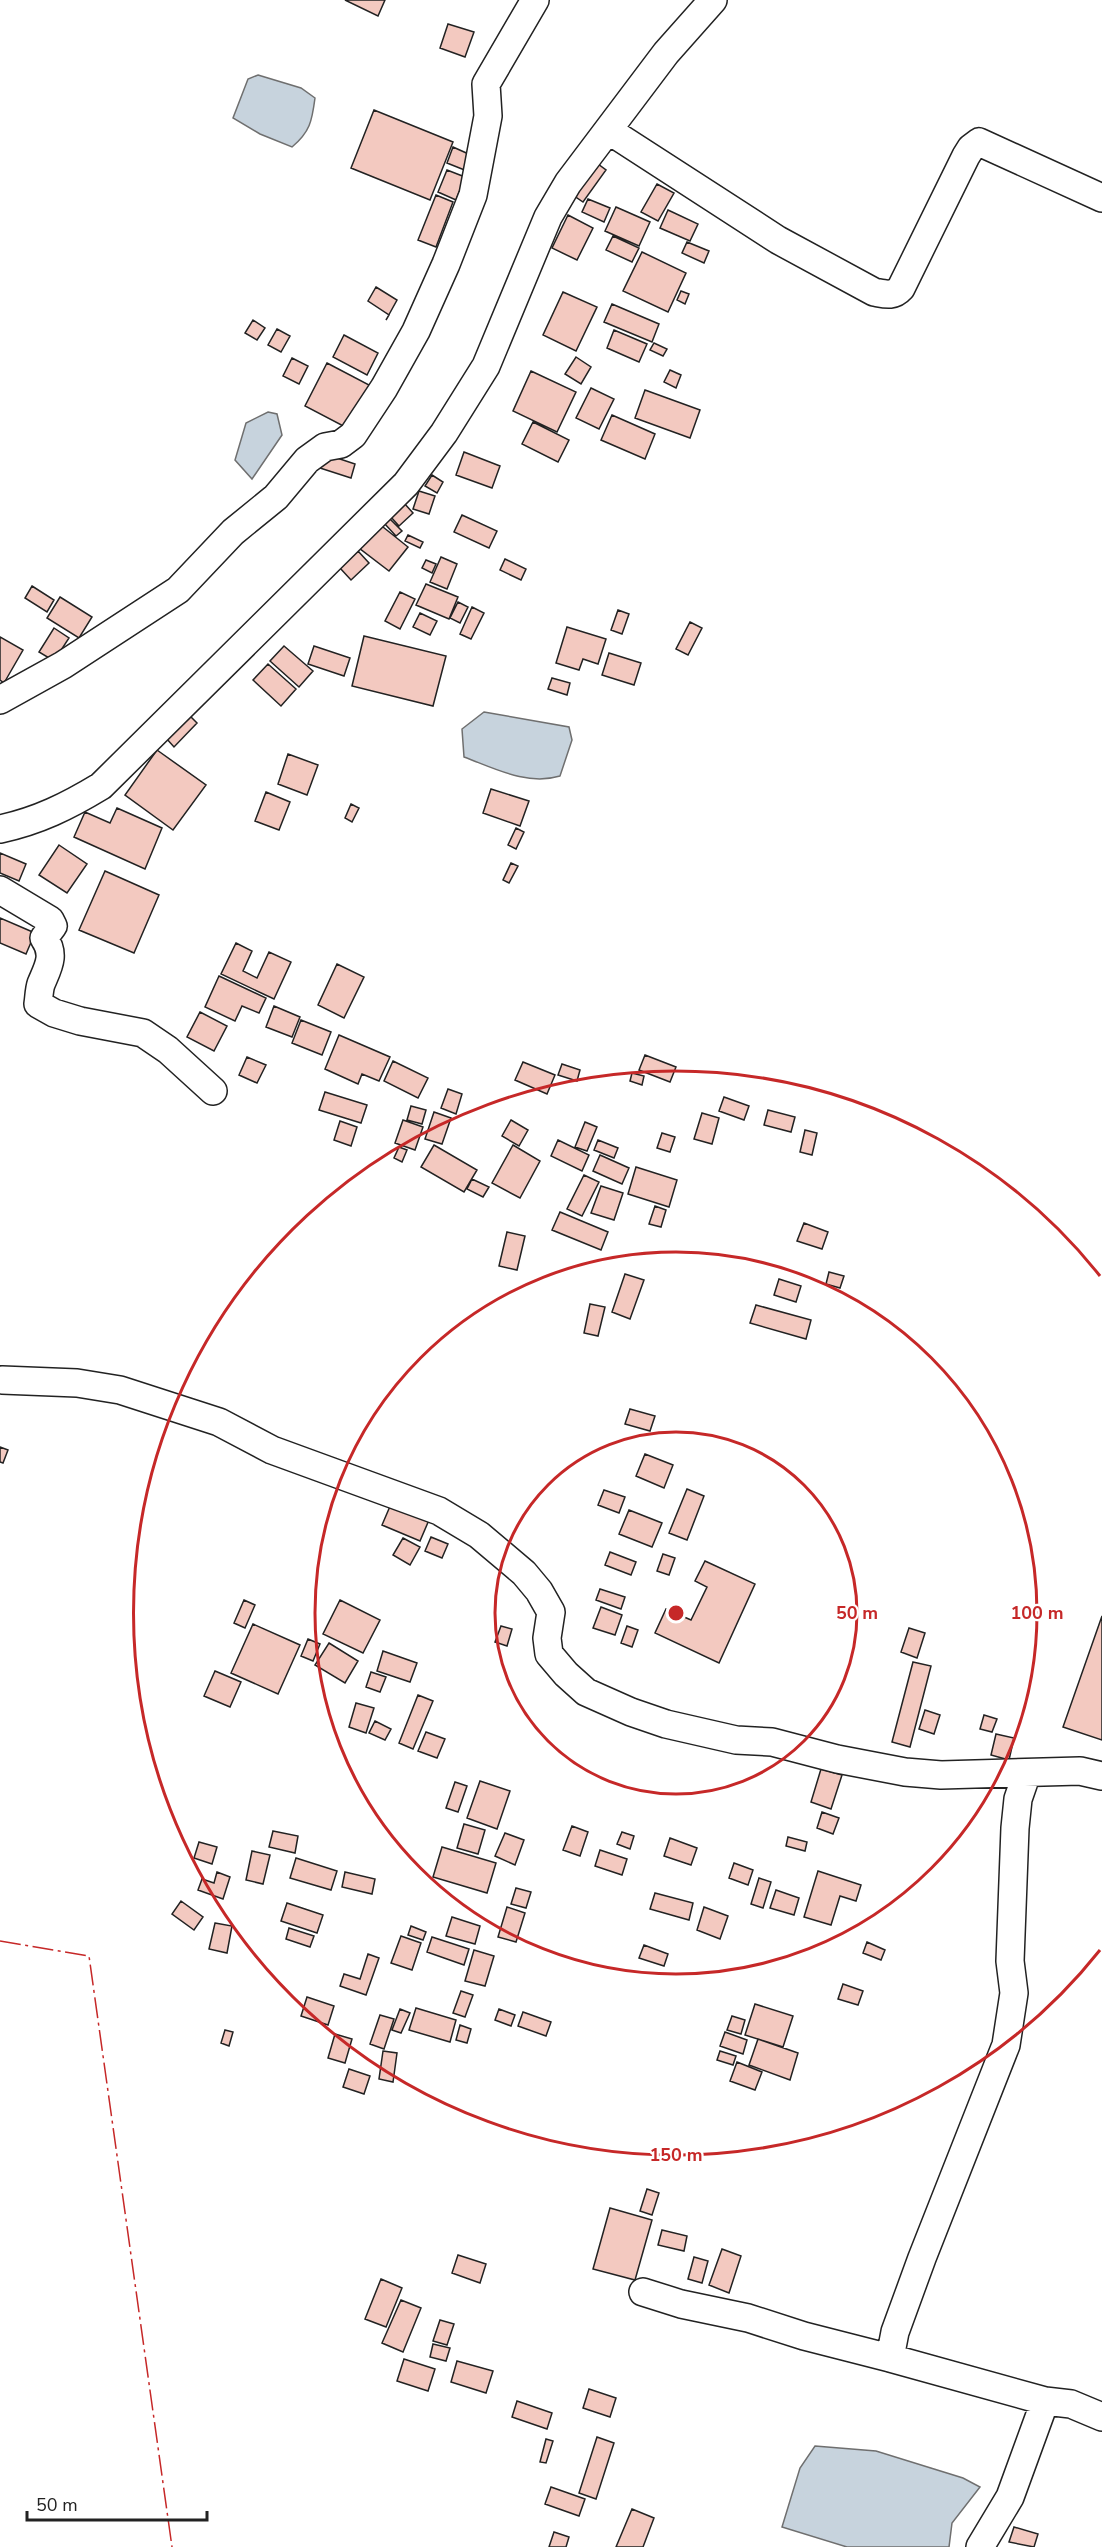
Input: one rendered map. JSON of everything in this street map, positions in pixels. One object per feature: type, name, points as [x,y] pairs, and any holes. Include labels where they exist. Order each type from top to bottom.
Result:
[{"type":"street","points":[[0,700],[63,664],[178,590],[233,532],[276,496],[307,460],[325,447],[341,444],[353,435],[384,388],[416,332],[446,264],[473,195],[488,116],[486,84],[535,0]]},
{"type":"street","points":[[0,829],[25,824],[63,809],[101,786],[406,484],[444,433],[486,366],[548,217],[568,183],[666,52],[713,0]]},
{"type":"street","points":[[608,130],[778,240],[874,292],[889,295],[896,294],[901,288],[970,148],[979,142],[1102,198]]},
{"type":"street","points":[[0,890],[50,920],[52,926],[44,938],[51,953],[38,1004],[54,1013],[80,1021],[143,1034],[168,1050],[213,1091]]},
{"type":"street","points":[[2,1380],[77,1383],[120,1390],[219,1422],[272,1450],[439,1511],[479,1535],[525,1573],[551,1612],[547,1638],[549,1654],[586,1692],[621,1708],[666,1724],[736,1740],[772,1742],[837,1759],[905,1772],[941,1775],[1080,1772],[1102,1776]]},
{"type":"street","points":[[890,2358],[895,2332],[922,2258],[1006,2045],[1014,1993],[1010,1961],[1014,1910],[1015,1828],[1018,1799],[1027,1773]]},
{"type":"street","points":[[643,2292],[681,2304],[748,2318],[804,2336],[1045,2401],[1071,2404],[1102,2417]]},
{"type":"street","points":[[980,2547],[1010,2496],[1045,2401]]},
{"type":"shaded area","points":[[258,75],[301,88],[315,98],[309,125],[303,136],[292,147],[260,134],[233,118],[248,79]]},
{"type":"shaded area","points":[[268,412],[277,414],[282,435],[252,479],[235,460],[246,423]]},
{"type":"shaded area","points":[[484,712],[569,727],[572,740],[560,776],[548,779],[523,777],[464,757],[462,729]]},
{"type":"shaded area","points":[[815,2446],[876,2451],[963,2478],[980,2487],[952,2523],[949,2547],[847,2547],[782,2527],[800,2468]]},
{"type":"building","points":[[345,0],[385,0],[378,16]]},
{"type":"building","points":[[448,24],[474,32],[465,57],[440,48]]},
{"type":"building","points":[[374,110],[453,142],[430,200],[351,168]]},
{"type":"building","points":[[453,147],[473,156],[467,171],[447,163]]},
{"type":"building","points":[[590,158],[606,170],[583,202],[567,191]]},
{"type":"building","points":[[447,170],[465,177],[456,200],[438,192]]},
{"type":"building","points":[[657,184],[674,193],[658,221],[641,212]]},
{"type":"building","points":[[436,195],[453,202],[436,247],[418,240]]},
{"type":"building","points":[[588,199],[610,208],[604,222],[582,212]]},
{"type":"building","points":[[616,207],[650,222],[639,246],[605,231]]},
{"type":"building","points":[[668,210],[698,224],[690,241],[660,228]]},
{"type":"building","points":[[568,215],[593,228],[577,260],[552,248]]},
{"type":"building","points":[[613,236],[639,248],[632,262],[606,250]]},
{"type":"building","points":[[687,242],[709,251],[704,263],[682,253]]},
{"type":"building","points":[[642,252],[686,273],[668,312],[623,291]]},
{"type":"building","points":[[376,287],[397,300],[389,315],[368,301]]},
{"type":"building","points":[[681,291],[689,294],[685,304],[677,300]]},
{"type":"building","points":[[563,292],[597,307],[576,351],[543,335]]},
{"type":"building","points":[[612,304],[659,324],[652,342],[604,322]]},
{"type":"building","points":[[253,320],[265,328],[257,340],[245,333]]},
{"type":"building","points":[[277,329],[290,336],[281,352],[268,345]]},
{"type":"building","points":[[614,330],[647,344],[639,362],[607,348]]},
{"type":"building","points":[[344,335],[378,353],[367,375],[333,357]]},
{"type":"building","points":[[654,343],[667,349],[663,356],[650,350]]},
{"type":"building","points":[[576,357],[591,367],[581,384],[565,374]]},
{"type":"building","points":[[292,358],[308,366],[299,384],[283,376]]},
{"type":"building","points":[[327,363],[371,386],[349,429],[305,406]]},
{"type":"building","points":[[670,370],[681,375],[676,388],[664,382]]},
{"type":"building","points":[[531,371],[576,392],[557,432],[513,411]]},
{"type":"building","points":[[591,388],[614,399],[599,429],[576,418]]},
{"type":"building","points":[[645,390],[700,410],[690,438],[635,418]]},
{"type":"building","points":[[612,415],[655,434],[645,459],[601,440]]},
{"type":"building","points":[[533,422],[569,440],[558,462],[522,444]]},
{"type":"building","points":[[464,452],[500,466],[492,488],[456,475]]},
{"type":"building","points":[[325,454],[355,464],[351,478],[320,468]]},
{"type":"building","points":[[432,475],[443,482],[437,493],[425,486]]},
{"type":"building","points":[[419,491],[435,496],[429,514],[413,509]]},
{"type":"building","points":[[404,503],[413,513],[399,526],[390,516]]},
{"type":"building","points":[[462,515],[497,531],[489,548],[454,532]]},
{"type":"building","points":[[389,518],[402,531],[396,536],[384,523]]},
{"type":"building","points":[[378,523],[408,547],[389,571],[359,548]]},
{"type":"building","points":[[408,535],[423,542],[420,548],[405,541]]},
{"type":"building","points":[[358,551],[369,563],[351,580],[340,568]]},
{"type":"building","points":[[441,557],[457,564],[447,589],[430,582]]},
{"type":"building","points":[[505,559],[526,569],[521,580],[500,570]]},
{"type":"building","points":[[426,560],[436,564],[432,573],[422,568]]},
{"type":"building","points":[[426,584],[458,597],[449,619],[416,605]]},
{"type":"building","points":[[32,586],[54,600],[47,612],[25,598]]},
{"type":"building","points":[[400,592],[415,599],[400,629],[385,621]]},
{"type":"building","points":[[60,597],[92,617],[79,638],[47,618]]},
{"type":"building","points":[[458,602],[468,607],[460,623],[450,618]]},
{"type":"building","points":[[472,607],[484,613],[471,639],[460,634]]},
{"type":"building","points":[[618,610],[629,614],[622,634],[611,630]]},
{"type":"building","points":[[420,613],[437,621],[430,635],[413,627]]},
{"type":"building","points":[[690,622],[702,628],[688,655],[676,649]]},
{"type":"building","points":[[567,627],[606,639],[598,664],[583,659],[579,670],[556,663]]},
{"type":"building","points":[[54,628],[69,638],[54,661],[39,652]]},
{"type":"building","points":[[364,636],[446,656],[433,706],[352,686]]},
{"type":"building","points":[[0,637],[23,650],[4,683],[0,680]]},
{"type":"building","points":[[284,646],[313,671],[299,687],[270,661]]},
{"type":"building","points":[[314,646],[350,658],[344,676],[308,664]]},
{"type":"building","points":[[609,653],[641,663],[634,685],[602,675]]},
{"type":"building","points":[[268,664],[296,689],[281,706],[253,680]]},
{"type":"building","points":[[552,678],[570,683],[567,695],[548,689]]},
{"type":"building","points":[[189,715],[197,723],[174,747],[166,738]]},
{"type":"building","points":[[157,750],[206,785],[173,830],[125,795]]},
{"type":"building","points":[[288,754],[318,765],[307,795],[278,784]]},
{"type":"building","points":[[491,789],[529,801],[520,826],[483,813]]},
{"type":"building","points":[[266,792],[290,802],[279,830],[255,821]]},
{"type":"building","points":[[351,804],[359,808],[352,822],[345,818]]},
{"type":"building","points":[[117,808],[162,828],[145,869],[74,837],[85,812],[110,823]]},
{"type":"building","points":[[516,828],[524,832],[516,849],[508,845]]},
{"type":"building","points":[[59,845],[87,864],[67,893],[39,875]]},
{"type":"building","points":[[0,853],[26,864],[19,881],[0,873]]},
{"type":"building","points":[[511,863],[518,866],[509,883],[503,880]]},
{"type":"building","points":[[105,871],[159,895],[134,953],[79,930]]},
{"type":"building","points":[[0,918],[35,933],[26,954],[0,943]]},
{"type":"building","points":[[236,943],[252,951],[243,971],[257,978],[269,952],[291,962],[274,999],[221,974]]},
{"type":"building","points":[[337,964],[364,977],[344,1018],[318,1005]]},
{"type":"building","points":[[219,976],[266,998],[259,1013],[242,1006],[235,1021],[205,1007]]},
{"type":"building","points":[[274,1006],[300,1017],[292,1037],[266,1027]]},
{"type":"building","points":[[200,1012],[227,1026],[214,1051],[187,1037]]},
{"type":"building","points":[[301,1020],[331,1032],[322,1055],[292,1043]]},
{"type":"building","points":[[339,1035],[390,1057],[379,1081],[362,1074],[358,1084],[325,1069]]},
{"type":"building","points":[[645,1055],[676,1067],[670,1082],[639,1070]]},
{"type":"building","points":[[247,1057],[266,1065],[257,1083],[239,1075]]},
{"type":"building","points":[[393,1061],[428,1078],[418,1098],[384,1081]]},
{"type":"building","points":[[523,1062],[555,1075],[547,1094],[515,1080]]},
{"type":"building","points":[[562,1064],[580,1070],[577,1081],[558,1075]]},
{"type":"building","points":[[632,1073],[644,1076],[642,1085],[630,1081]]},
{"type":"building","points":[[448,1089],[462,1094],[456,1114],[441,1108]]},
{"type":"building","points":[[325,1092],[367,1105],[361,1123],[319,1110]]},
{"type":"building","points":[[724,1097],[749,1106],[744,1120],[719,1111]]},
{"type":"building","points":[[411,1106],[426,1110],[422,1124],[407,1120]]},
{"type":"building","points":[[768,1110],[795,1117],[791,1132],[764,1125]]},
{"type":"building","points":[[434,1112],[451,1118],[442,1144],[425,1139]]},
{"type":"building","points":[[702,1113],[719,1118],[712,1144],[694,1139]]},
{"type":"building","points":[[403,1120],[423,1127],[415,1150],[395,1143]]},
{"type":"building","points":[[511,1120],[528,1130],[519,1146],[502,1136]]},
{"type":"building","points":[[340,1121],[357,1127],[351,1146],[334,1140]]},
{"type":"building","points":[[585,1122],[597,1127],[587,1151],[575,1147]]},
{"type":"building","points":[[805,1130],[817,1133],[812,1155],[800,1152]]},
{"type":"building","points":[[662,1133],[675,1137],[670,1152],[657,1148]]},
{"type":"building","points":[[558,1140],[589,1155],[582,1171],[551,1156]]},
{"type":"building","points":[[598,1140],[618,1148],[614,1158],[594,1150]]},
{"type":"building","points":[[434,1145],[477,1170],[464,1192],[421,1167]]},
{"type":"building","points":[[513,1145],[540,1161],[520,1198],[492,1183]]},
{"type":"building","points":[[399,1147],[407,1150],[402,1162],[394,1158]]},
{"type":"building","points":[[600,1155],[629,1168],[622,1184],[593,1171]]},
{"type":"building","points":[[636,1167],[677,1180],[669,1207],[628,1194]]},
{"type":"building","points":[[584,1175],[599,1182],[582,1216],[567,1209]]},
{"type":"building","points":[[472,1179],[489,1187],[483,1197],[467,1189]]},
{"type":"building","points":[[601,1186],[623,1193],[614,1220],[591,1213]]},
{"type":"building","points":[[655,1206],[666,1210],[661,1227],[649,1224]]},
{"type":"building","points":[[560,1212],[608,1232],[601,1250],[552,1230]]},
{"type":"building","points":[[804,1223],[828,1232],[822,1249],[797,1241]]},
{"type":"building","points":[[507,1232],[525,1236],[517,1270],[499,1266]]},
{"type":"building","points":[[829,1272],[844,1276],[840,1288],[826,1284]]},
{"type":"building","points":[[625,1274],[644,1280],[630,1319],[612,1312]]},
{"type":"building","points":[[779,1279],[801,1286],[796,1302],[774,1295]]},
{"type":"building","points":[[590,1304],[605,1307],[598,1336],[584,1333]]},
{"type":"building","points":[[756,1305],[811,1320],[806,1339],[750,1323]]},
{"type":"building","points":[[630,1409],[655,1416],[650,1431],[625,1424]]},
{"type":"building","points":[[0,1447],[8,1450],[3,1463],[0,1462]]},
{"type":"building","points":[[645,1454],[673,1465],[664,1488],[636,1476]]},
{"type":"building","points":[[687,1489],[704,1496],[687,1540],[669,1533]]},
{"type":"building","points":[[604,1490],[625,1497],[619,1513],[598,1505]]},
{"type":"building","points":[[394,1497],[432,1513],[420,1541],[382,1525]]},
{"type":"building","points":[[629,1510],[662,1523],[652,1547],[619,1534]]},
{"type":"building","points":[[431,1537],[448,1544],[442,1558],[425,1551]]},
{"type":"building","points":[[403,1538],[420,1547],[410,1565],[393,1555]]},
{"type":"building","points":[[610,1552],[636,1562],[631,1575],[605,1565]]},
{"type":"building","points":[[663,1554],[675,1558],[669,1575],[657,1571]]},
{"type":"building","points":[[705,1561],[755,1584],[719,1663],[655,1633],[666,1609],[691,1620],[707,1587],[695,1581]]},
{"type":"building","points":[[600,1589],[625,1597],[621,1609],[596,1600]]},
{"type":"building","points":[[244,1600],[255,1605],[245,1628],[234,1623]]},
{"type":"building","points":[[340,1600],[380,1620],[363,1653],[323,1634]]},
{"type":"building","points":[[601,1607],[622,1615],[615,1635],[593,1628]]},
{"type":"building","points":[[1102,1616],[1102,1740],[1063,1727]]},
{"type":"building","points":[[253,1624],[300,1645],[278,1694],[231,1673]]},
{"type":"building","points":[[501,1626],[512,1629],[507,1646],[495,1642]]},
{"type":"building","points":[[627,1626],[638,1630],[632,1647],[621,1643]]},
{"type":"building","points":[[909,1628],[925,1633],[917,1658],[901,1652]]},
{"type":"building","points":[[308,1639],[320,1644],[313,1661],[301,1656]]},
{"type":"building","points":[[329,1643],[358,1661],[345,1683],[315,1665]]},
{"type":"building","points":[[383,1651],[417,1663],[410,1682],[377,1671]]},
{"type":"building","points":[[913,1662],[931,1666],[910,1747],[892,1742]]},
{"type":"building","points":[[215,1671],[241,1682],[230,1707],[204,1696]]},
{"type":"building","points":[[371,1672],[386,1677],[380,1692],[366,1687]]},
{"type":"building","points":[[418,1695],[433,1701],[413,1749],[399,1743]]},
{"type":"building","points":[[356,1703],[374,1708],[366,1733],[349,1727]]},
{"type":"building","points":[[925,1710],[940,1715],[934,1734],[919,1729]]},
{"type":"building","points":[[984,1715],[997,1719],[992,1732],[980,1729]]},
{"type":"building","points":[[375,1721],[391,1729],[385,1740],[369,1733]]},
{"type":"building","points":[[426,1732],[445,1739],[437,1758],[418,1751]]},
{"type":"building","points":[[996,1734],[1014,1738],[1009,1760],[991,1755]]},
{"type":"building","points":[[821,1769],[842,1775],[831,1809],[811,1802]]},
{"type":"building","points":[[480,1781],[510,1791],[497,1829],[467,1818]]},
{"type":"building","points":[[455,1782],[467,1786],[458,1812],[446,1808]]},
{"type":"building","points":[[822,1812],[839,1818],[833,1834],[817,1828]]},
{"type":"building","points":[[464,1824],[485,1830],[478,1854],[457,1848]]},
{"type":"building","points":[[572,1826],[588,1832],[580,1856],[563,1850]]},
{"type":"building","points":[[273,1831],[298,1836],[295,1853],[269,1847]]},
{"type":"building","points":[[622,1832],[634,1836],[630,1849],[617,1844]]},
{"type":"building","points":[[505,1833],[524,1840],[515,1865],[495,1856]]},
{"type":"building","points":[[788,1837],[807,1842],[805,1851],[786,1846]]},
{"type":"building","points":[[670,1838],[697,1848],[691,1865],[664,1856]]},
{"type":"building","points":[[199,1842],[217,1847],[212,1864],[194,1858]]},
{"type":"building","points":[[442,1847],[496,1863],[487,1893],[433,1877]]},
{"type":"building","points":[[600,1850],[627,1859],[622,1875],[595,1866]]},
{"type":"building","points":[[252,1851],[270,1855],[263,1884],[246,1880]]},
{"type":"building","points":[[296,1858],[337,1871],[331,1890],[290,1878]]},
{"type":"building","points":[[734,1863],[753,1870],[748,1885],[729,1878]]},
{"type":"building","points":[[818,1871],[861,1885],[856,1901],[840,1896],[831,1925],[804,1917]]},
{"type":"building","points":[[217,1872],[230,1877],[223,1899],[198,1890],[202,1879],[214,1883]]},
{"type":"building","points":[[345,1872],[375,1879],[372,1894],[342,1887]]},
{"type":"building","points":[[759,1878],[771,1882],[763,1908],[751,1904]]},
{"type":"building","points":[[516,1888],[531,1892],[526,1908],[511,1904]]},
{"type":"building","points":[[776,1890],[799,1898],[794,1915],[770,1908]]},
{"type":"building","points":[[655,1893],[693,1903],[689,1920],[650,1909]]},
{"type":"building","points":[[181,1901],[203,1917],[194,1930],[172,1914]]},
{"type":"building","points":[[287,1903],[323,1915],[317,1933],[281,1921]]},
{"type":"building","points":[[507,1907],[525,1913],[516,1942],[498,1937]]},
{"type":"building","points":[[704,1907],[728,1916],[720,1939],[697,1930]]},
{"type":"building","points":[[452,1917],[480,1926],[475,1944],[446,1936]]},
{"type":"building","points":[[215,1923],[232,1926],[227,1953],[209,1949]]},
{"type":"building","points":[[411,1926],[426,1932],[423,1940],[408,1935]]},
{"type":"building","points":[[289,1928],[314,1936],[310,1947],[286,1939]]},
{"type":"building","points":[[401,1936],[421,1943],[412,1970],[391,1963]]},
{"type":"building","points":[[432,1937],[469,1949],[464,1965],[427,1952]]},
{"type":"building","points":[[867,1942],[885,1950],[881,1960],[863,1953]]},
{"type":"building","points":[[644,1945],[668,1954],[664,1966],[639,1958]]},
{"type":"building","points":[[474,1950],[494,1956],[485,1986],[465,1981]]},
{"type":"building","points":[[368,1954],[379,1958],[366,1995],[340,1986],[344,1974],[360,1979]]},
{"type":"building","points":[[843,1984],[863,1991],[858,2005],[838,1999]]},
{"type":"building","points":[[461,1991],[473,1995],[465,2017],[453,2013]]},
{"type":"building","points":[[307,1997],[334,2006],[328,2025],[301,2016]]},
{"type":"building","points":[[755,2004],[793,2016],[783,2047],[745,2035]]},
{"type":"building","points":[[416,2008],[456,2020],[450,2042],[409,2030]]},
{"type":"building","points":[[400,2009],[410,2013],[401,2033],[392,2030]]},
{"type":"building","points":[[499,2009],[515,2015],[511,2026],[495,2020]]},
{"type":"building","points":[[523,2012],[551,2022],[546,2036],[518,2026]]},
{"type":"building","points":[[380,2015],[394,2019],[384,2049],[370,2044]]},
{"type":"building","points":[[732,2016],[745,2020],[741,2034],[727,2030]]},
{"type":"building","points":[[460,2025],[471,2029],[467,2043],[456,2040]]},
{"type":"building","points":[[225,2030],[233,2032],[229,2046],[221,2043]]},
{"type":"building","points":[[725,2032],[747,2040],[743,2054],[720,2046]]},
{"type":"building","points":[[335,2034],[352,2039],[345,2063],[328,2058]]},
{"type":"building","points":[[758,2039],[798,2053],[790,2080],[749,2065]]},
{"type":"building","points":[[383,2051],[397,2053],[393,2082],[379,2079]]},
{"type":"building","points":[[720,2051],[736,2056],[733,2065],[717,2060]]},
{"type":"building","points":[[737,2062],[762,2072],[755,2090],[730,2081]]},
{"type":"building","points":[[349,2069],[370,2076],[364,2094],[343,2087]]},
{"type":"building","points":[[647,2189],[659,2193],[652,2215],[640,2211]]},
{"type":"building","points":[[610,2208],[652,2220],[635,2280],[593,2269]]},
{"type":"building","points":[[662,2230],[687,2236],[684,2251],[658,2245]]},
{"type":"building","points":[[722,2249],[741,2256],[729,2293],[709,2285]]},
{"type":"building","points":[[458,2255],[486,2264],[480,2283],[452,2273]]},
{"type":"building","points":[[694,2257],[708,2261],[702,2283],[688,2279]]},
{"type":"building","points":[[381,2279],[402,2288],[386,2327],[365,2319]]},
{"type":"building","points":[[401,2300],[421,2308],[403,2352],[382,2343]]},
{"type":"building","points":[[440,2320],[454,2324],[447,2345],[433,2341]]},
{"type":"building","points":[[433,2344],[450,2348],[446,2361],[430,2357]]},
{"type":"building","points":[[404,2359],[435,2369],[428,2391],[397,2381]]},
{"type":"building","points":[[457,2361],[493,2371],[486,2393],[451,2382]]},
{"type":"building","points":[[589,2389],[616,2398],[610,2417],[583,2408]]},
{"type":"building","points":[[517,2401],[552,2413],[547,2429],[512,2417]]},
{"type":"building","points":[[597,2437],[614,2443],[596,2499],[579,2493]]},
{"type":"building","points":[[546,2439],[553,2441],[546,2463],[540,2462]]},
{"type":"building","points":[[551,2487],[585,2499],[579,2516],[545,2504]]},
{"type":"building","points":[[632,2509],[654,2518],[643,2547],[616,2547]]},
{"type":"building","points":[[1014,2527],[1038,2534],[1034,2547],[1009,2542]]},
{"type":"building","points":[[554,2532],[569,2537],[566,2547],[549,2547]]},
{"type":"power","points":[[0,1941],[89,1956],[172,2547]]}]
